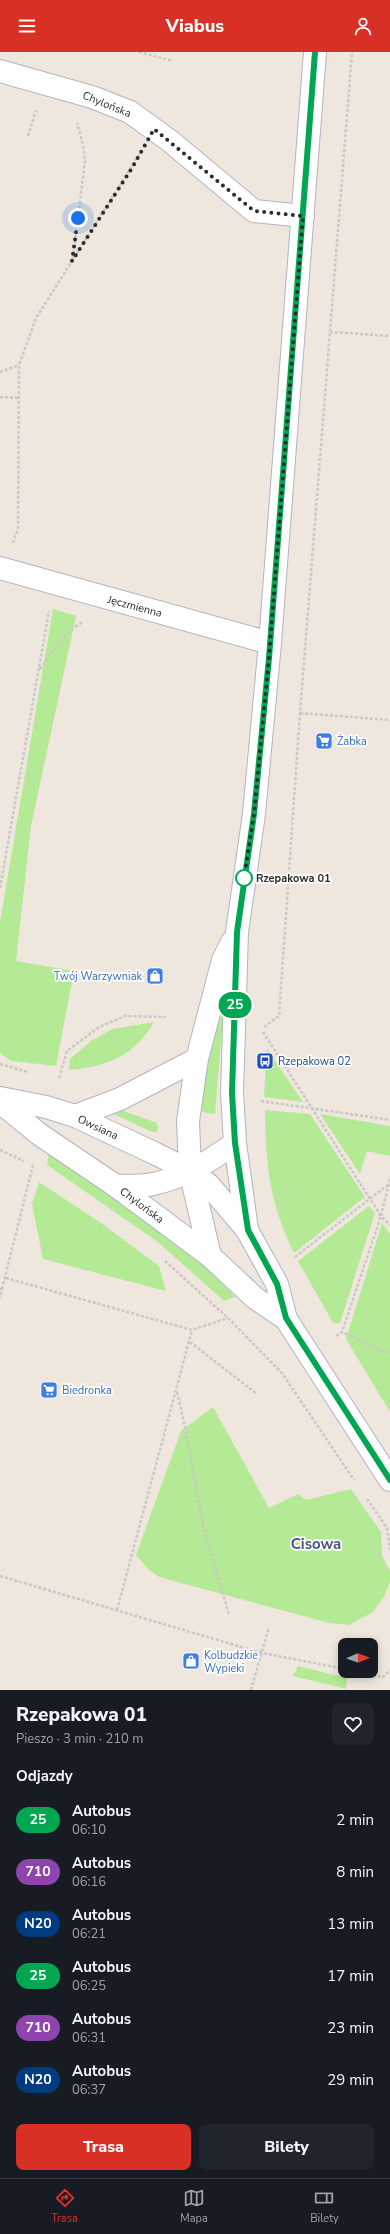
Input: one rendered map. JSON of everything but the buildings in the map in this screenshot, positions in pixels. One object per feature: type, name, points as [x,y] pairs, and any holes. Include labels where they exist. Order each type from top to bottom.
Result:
[{"type":"street","name":"Chylońska","points":[[248,1230],[235,1143],[232,1093],[237,932],[254,814],[270,643],[315,52]]},
{"type":"street","name":"Chylońska","points":[[0,71],[92,97],[130,112],[154,129],[254,211],[303,216]]},
{"type":"street","name":"Jęczmienna","points":[[2,569],[270,643]]},
{"type":"street","name":"Chylońska","points":[[210,1256],[190,1171],[188,1121],[197,1059],[223,960],[237,932]]},
{"type":"street","points":[[75,1116],[120,1099],[197,1059]]},
{"type":"street","name":"Owsiana","points":[[0,1098],[46,1107],[75,1116],[190,1171]]},
{"type":"street","points":[[0,1102],[39,1134],[116,1186]]},
{"type":"street","name":"Chylońska","points":[[116,1186],[153,1184],[190,1171],[213,1159],[235,1143]]},
{"type":"street","name":"Chylońska","points":[[190,1171],[209,1185],[248,1230],[277,1284],[286,1318],[390,1480]]},
{"type":"street","name":"Chylońska","points":[[116,1186],[210,1256],[255,1298],[286,1318]]},
{"type":"path","points":[[139,52],[172,61]]},
{"type":"path","points":[[261,1029],[279,1016],[300,713],[352,52]]},
{"type":"path","points":[[28,136],[36,108]]},
{"type":"path","points":[[72,261],[85,161],[83,145],[77,123]]},
{"type":"path","points":[[2,569],[18,529],[19,365],[36,318],[132,168],[154,129]]},
{"type":"path","points":[[330,332],[390,336]]},
{"type":"path","points":[[0,372],[19,365]]},
{"type":"path","points":[[0,396],[19,398]]},
{"type":"path","points":[[0,888],[50,610]]},
{"type":"path","points":[[38,671],[72,629],[88,620]]},
{"type":"path","points":[[300,713],[390,720]]},
{"type":"path","points":[[60,1078],[63,1059],[67,1051],[99,1027],[125,1016],[166,1017]]},
{"type":"path","points":[[261,1029],[261,1036]]},
{"type":"path","points":[[261,1029],[381,1216],[390,1225]]},
{"type":"path","points":[[0,1064],[30,1072]]},
{"type":"path","points":[[259,1094],[259,1101],[311,1107],[390,1120]]},
{"type":"path","points":[[0,1150],[33,1165],[39,1170]]},
{"type":"path","points":[[0,1298],[33,1165]]},
{"type":"path","points":[[336,1336],[342,1332],[381,1216],[390,1179]]},
{"type":"path","points":[[290,1261],[389,1184]]},
{"type":"path","points":[[161,1257],[228,1318],[282,1373],[357,1485]]},
{"type":"path","points":[[6,1278],[192,1330],[228,1318]]},
{"type":"path","points":[[117,1610],[192,1330]]},
{"type":"path","points":[[342,1332],[390,1354]]},
{"type":"path","points":[[190,1342],[257,1394]]},
{"type":"path","points":[[176,1391],[185,1427],[203,1525],[229,1615]]},
{"type":"path","points":[[366,1498],[387,1528],[390,1550]]},
{"type":"path","points":[[0,1576],[262,1653],[338,1668]]},
{"type":"path","points":[[251,1690],[269,1627]]},
{"type":"path","points":[[378,1676],[383,1677],[390,1670]]},
{"type":"green space","points":[[53,609],[76,616],[31,826],[16,961],[74,971],[56,1066],[11,1061],[0,1053],[0,922]]},
{"type":"green space","points":[[227,969],[215,1114],[196,1111]]},
{"type":"green space","points":[[154,1022],[137,1044],[118,1058],[95,1066],[69,1070],[70,1059],[91,1041],[112,1029]]},
{"type":"green space","points":[[267,1049],[303,1102],[264,1097]]},
{"type":"green space","points":[[113,1107],[157,1123],[158,1129],[156,1132],[152,1132],[105,1110]]},
{"type":"green space","points":[[265,1110],[310,1114],[365,1197],[294,1253],[279,1217],[270,1183],[266,1149]]},
{"type":"green space","points":[[320,1114],[390,1126],[390,1156],[367,1151],[360,1174]]},
{"type":"green space","points":[[49,1152],[156,1224],[210,1271],[235,1297],[224,1301],[158,1242],[47,1165]]},
{"type":"green space","points":[[39,1182],[101,1223],[159,1266],[166,1291],[43,1259],[32,1204]]},
{"type":"green space","points":[[369,1206],[375,1213],[340,1323],[333,1323],[298,1261]]},
{"type":"green space","points":[[382,1223],[390,1234],[390,1412],[346,1339]]},
{"type":"green space","points":[[213,1407],[269,1508],[298,1494],[306,1500],[351,1489],[381,1532],[382,1556],[390,1571],[390,1581],[385,1595],[373,1612],[349,1625],[329,1623],[159,1577],[147,1568],[136,1555],[181,1431]]},
{"type":"green space","points":[[298,1666],[338,1676],[338,1678],[347,1678],[346,1689],[293,1676]]},
{"type":"bus line","name":"25","points":[[315,52],[269,658],[254,814],[237,932],[232,1093],[235,1143],[248,1230],[277,1284],[286,1318],[390,1480]]},
{"type":"place","name":"Żabka","points":[[324,741]]},
{"type":"place","name":"Rzepakowa 01","points":[[244,878]]},
{"type":"place","name":"Twój Warzywniak","points":[[155,976]]},
{"type":"place","name":"Rzepakowa 02","points":[[265,1061]]},
{"type":"place","name":"Biedronka","points":[[49,1390]]},
{"type":"place","name":"Kolbudzkie Wypieki","points":[[191,1661]]},
{"type":"district","name":"Cisowa","points":[[316,1544]]},
{"type":"route","points":[[78,218],[72,261],[132,168],[154,129],[254,211],[303,216],[269,658],[254,814],[244,878]]}]
